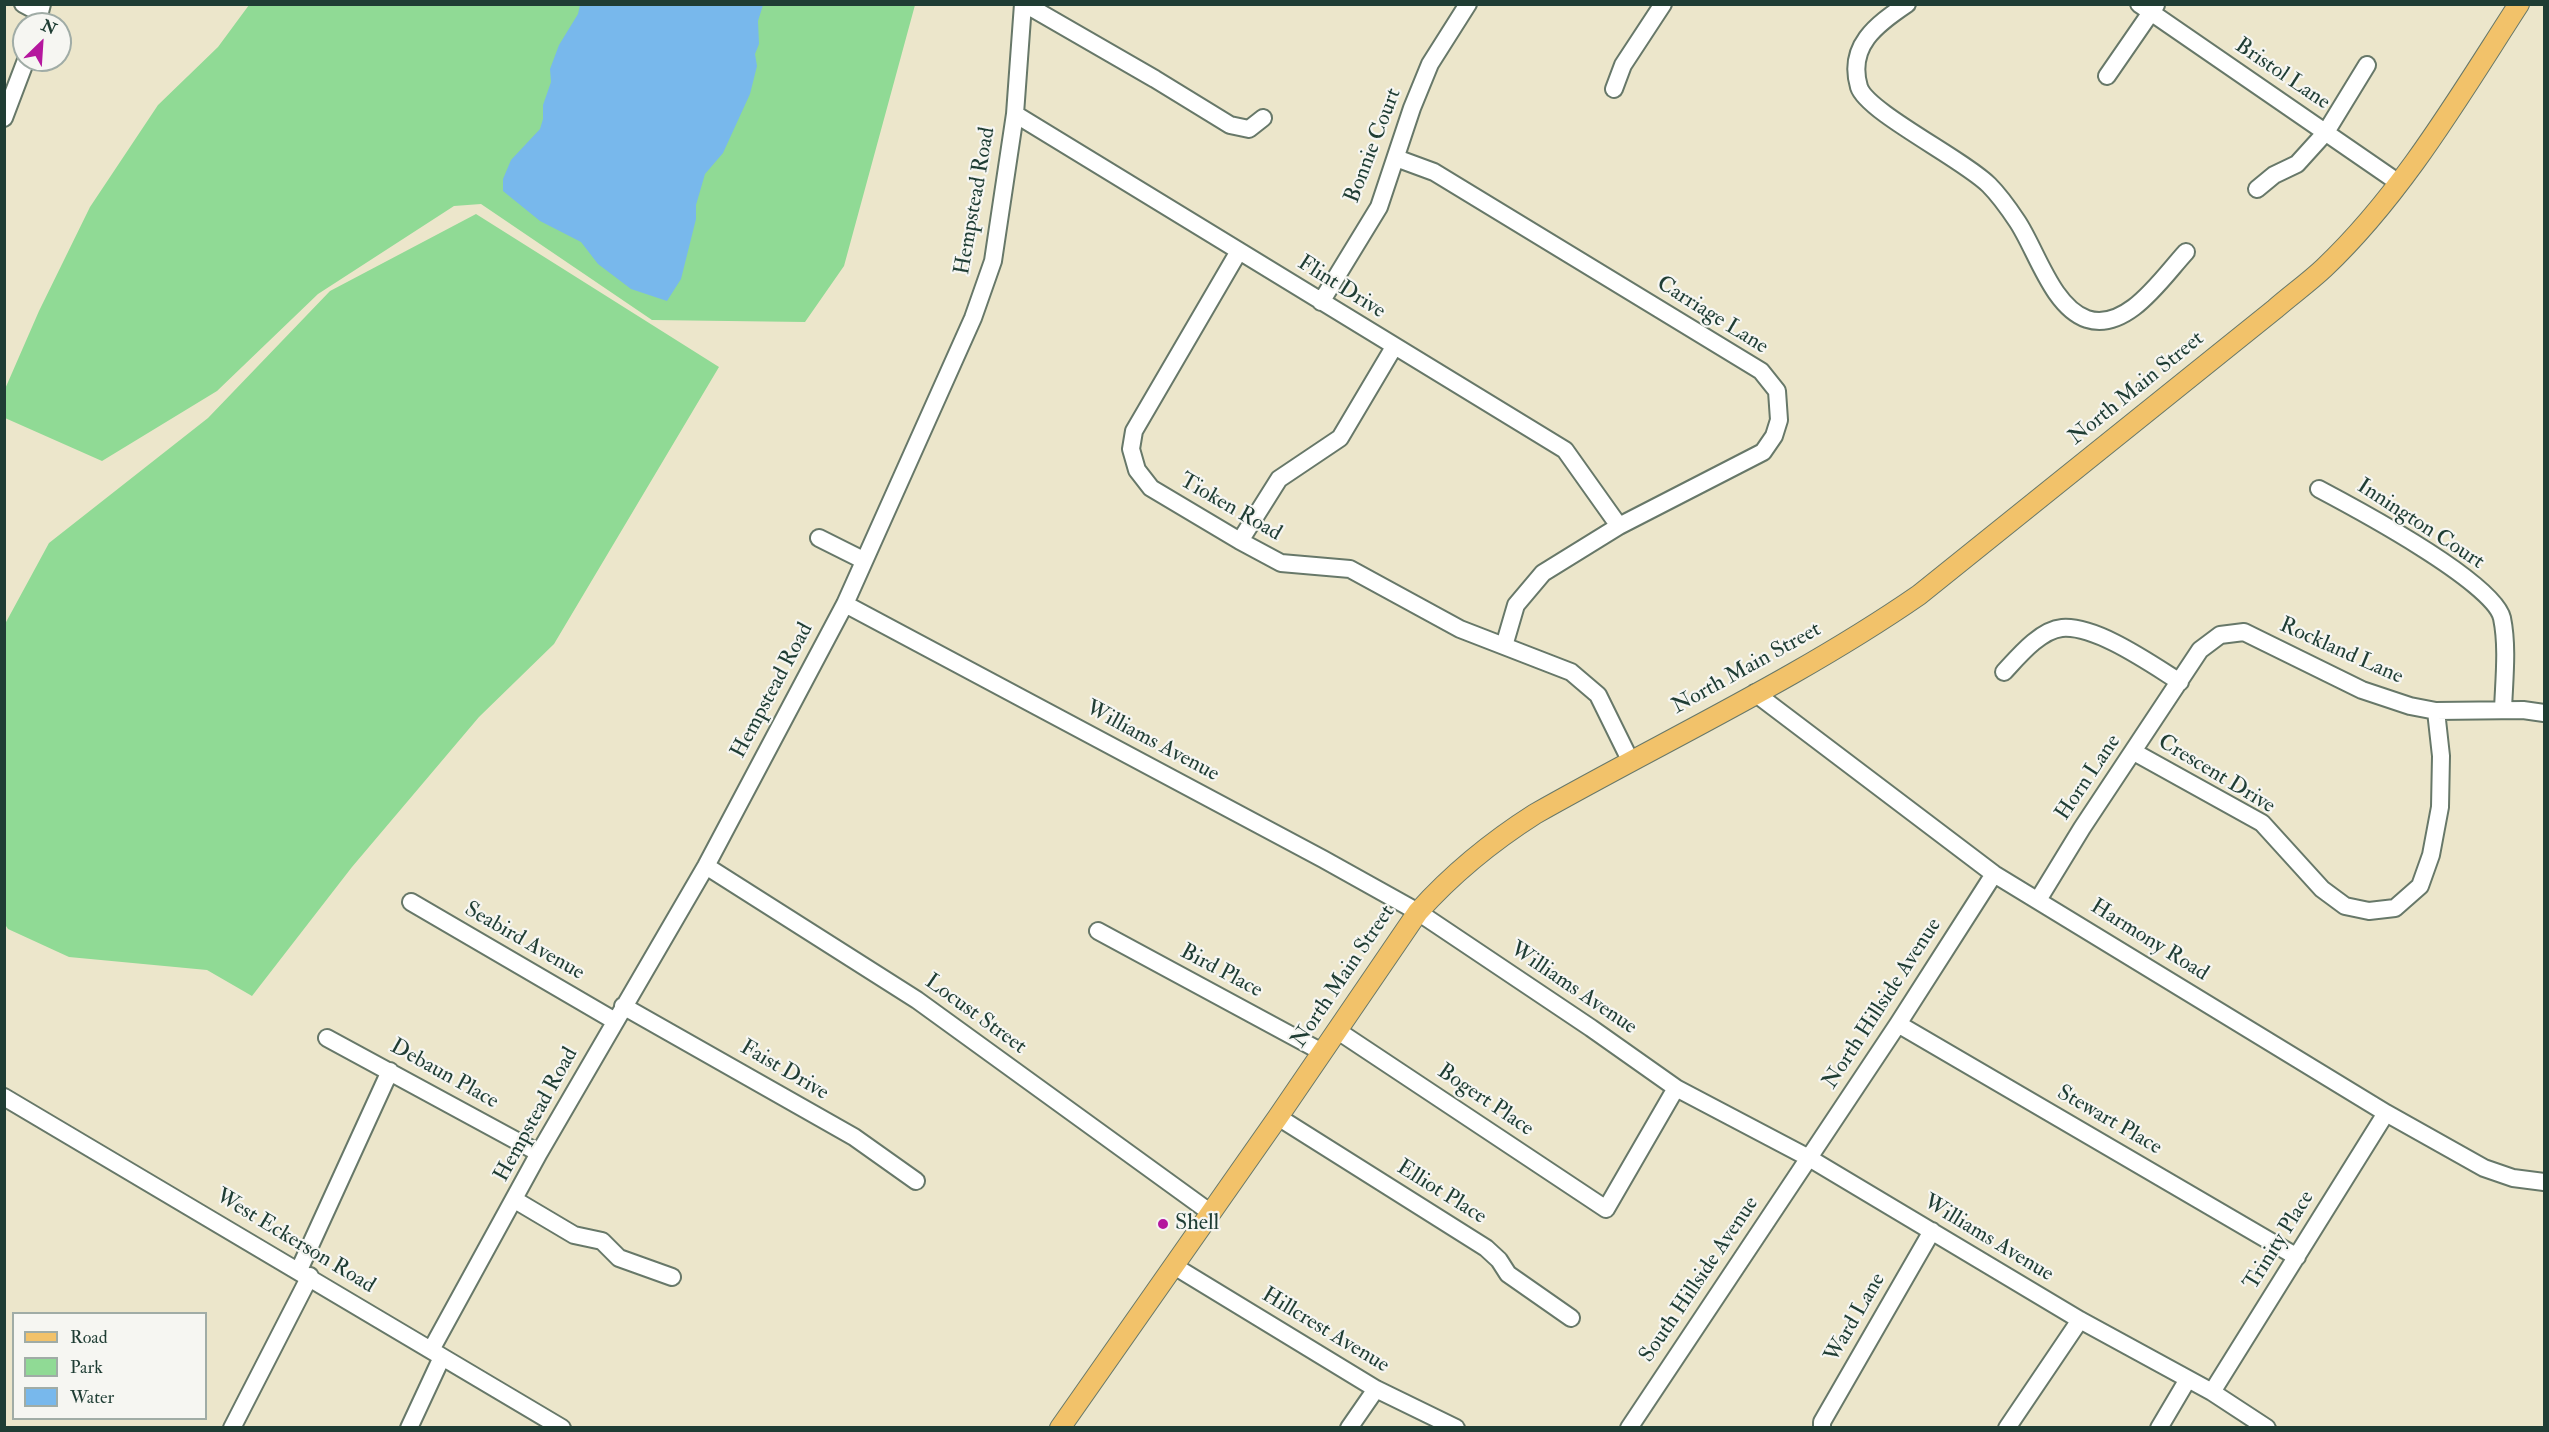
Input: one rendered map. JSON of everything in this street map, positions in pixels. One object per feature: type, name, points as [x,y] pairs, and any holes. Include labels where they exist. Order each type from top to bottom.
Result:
[{"type":"main road","name":"North Main Street","points":[[1060,1428],[1338,1031],[1418,912],[1442,885],[1500,837],[1630,760],[1880,622],[1956,567],[2324,268],[2399,183],[2519,4]]},
{"type":"street","points":[[23,4],[37,12]]},
{"type":"street","name":"Hempstead Road","points":[[409,1428],[437,1353],[539,1153],[705,866],[845,604],[973,318],[993,261],[1015,114],[1024,4],[1230,125],[1249,129],[1263,118]]},
{"type":"street","name":"Bonnie Court","points":[[1321,302],[1379,207],[1412,108],[1430,64],[1468,4]]},
{"type":"street","points":[[1614,89],[1623,65],[1663,4]]},
{"type":"street","points":[[1906,4],[1877,24],[1864,42],[1855,64],[1860,89],[1873,106],[1962,162],[1989,185],[2017,221],[2057,295],[2068,308],[2087,319],[2110,321],[2133,309],[2186,252]]},
{"type":"street","points":[[2107,76],[2149,7]]},
{"type":"street","name":"Bristol Lane","points":[[2149,7],[2399,183]]},
{"type":"street","points":[[2257,189],[2274,175],[2297,164],[2326,132],[2367,65]]},
{"type":"street","points":[[4,118],[21,72]]},
{"type":"street","name":"Flint Drive","points":[[1015,114],[1565,450],[1618,526]]},
{"type":"street","name":"Carriage Lane","points":[[1396,158],[1434,172],[1761,371],[1777,391],[1779,420],[1774,436],[1763,452],[1618,526],[1543,573],[1516,605],[1504,646]]},
{"type":"street","name":"Tioken Road","points":[[1239,251],[1134,431],[1131,449],[1137,470],[1151,488],[1281,563],[1350,569],[1460,629],[1571,672],[1598,695],[1630,760]]},
{"type":"street","points":[[1240,541],[1280,479],[1340,438],[1394,347]]},
{"type":"street","name":"Innington Court","points":[[2319,489],[2390,527],[2485,595],[2501,615],[2505,648],[2503,710]]},
{"type":"street","points":[[819,538],[863,560]]},
{"type":"street","name":"Williams Avenue","points":[[845,604],[1330,862],[1418,912],[1592,1028],[1676,1088],[1809,1158],[2080,1320],[2212,1392],[2267,1428]]},
{"type":"street","points":[[2004,672],[2031,642],[2061,628],[2096,634],[2180,682]]},
{"type":"street","name":"Rockland Lane","points":[[2180,682],[2200,650],[2220,635],[2244,632],[2362,690],[2436,711],[2503,710],[2544,713]]},
{"type":"street","name":"Horn Lane","points":[[2038,900],[2082,828],[2180,682]]},
{"type":"street","name":"Harmony Road","points":[[1755,693],[1994,874],[2386,1113],[2484,1168],[2513,1178],[2544,1182]]},
{"type":"street","name":"Crescent Drive","points":[[2134,752],[2262,823],[2322,889],[2345,906],[2369,911],[2395,908],[2420,886],[2431,855],[2440,807],[2441,756],[2436,711]]},
{"type":"street","name":"Locust Street","points":[[705,866],[917,1000],[1211,1213]]},
{"type":"street","name":"North Hillside Avenue","points":[[1809,1158],[1994,874]]},
{"type":"street","name":"Seabird Avenue","points":[[411,902],[619,1014]]},
{"type":"street","name":"Bird Place","points":[[1098,931],[1322,1052]]},
{"type":"street","name":"Faist Drive","points":[[619,1014],[854,1137],[916,1181]]},
{"type":"street","name":"Stewart Place","points":[[1898,1024],[2297,1257]]},
{"type":"street","name":"Bogert Place","points":[[1338,1031],[1606,1209],[1676,1088]]},
{"type":"street","name":"Debaun Place","points":[[327,1038],[539,1153]]},
{"type":"street","points":[[232,1428],[305,1273],[390,1071]]},
{"type":"street","name":"West Eckerson Road","points":[[4,1097],[305,1273],[562,1428]]},
{"type":"street","name":"Trinity Place","points":[[2212,1392],[2386,1113]]},
{"type":"street","name":"Elliot Place","points":[[1278,1117],[1486,1248],[1499,1260],[1508,1274],[1571,1318]]},
{"type":"street","name":"South Hillside Avenue","points":[[1629,1428],[1809,1158]]},
{"type":"street","points":[[515,1200],[574,1235],[602,1240],[619,1258],[672,1277]]},
{"type":"street","name":"Ward Lane","points":[[1822,1428],[1822,1422],[1932,1231]]},
{"type":"street","name":"Hillcrest Avenue","points":[[1174,1266],[1376,1389],[1456,1428]]},
{"type":"street","points":[[2007,1428],[2080,1320]]},
{"type":"street","points":[[2159,1428],[2188,1379]]},
{"type":"street","points":[[1349,1428],[1376,1389]]},
{"type":"green space","points":[[249,5],[915,5],[844,266],[805,322],[652,320],[481,204],[454,206],[318,294],[217,391],[102,461],[5,418],[5,389],[39,311],[90,207],[158,105],[218,47]]},
{"type":"green space","points":[[476,214],[719,367],[554,644],[479,717],[352,867],[252,996],[207,970],[69,957],[8,929],[4,923],[5,624],[49,543],[208,418],[330,291]]},
{"type":"water","points":[[580,5],[763,5],[758,21],[759,44],[755,54],[757,66],[750,94],[723,153],[705,174],[696,205],[696,219],[681,279],[667,301],[631,289],[598,264],[581,242],[540,221],[503,191],[503,179],[511,160],[540,129],[543,105],[551,82],[550,69],[559,45],[578,14]]},
{"type":"place","name":"Shell","points":[[1163,1224]]}]
